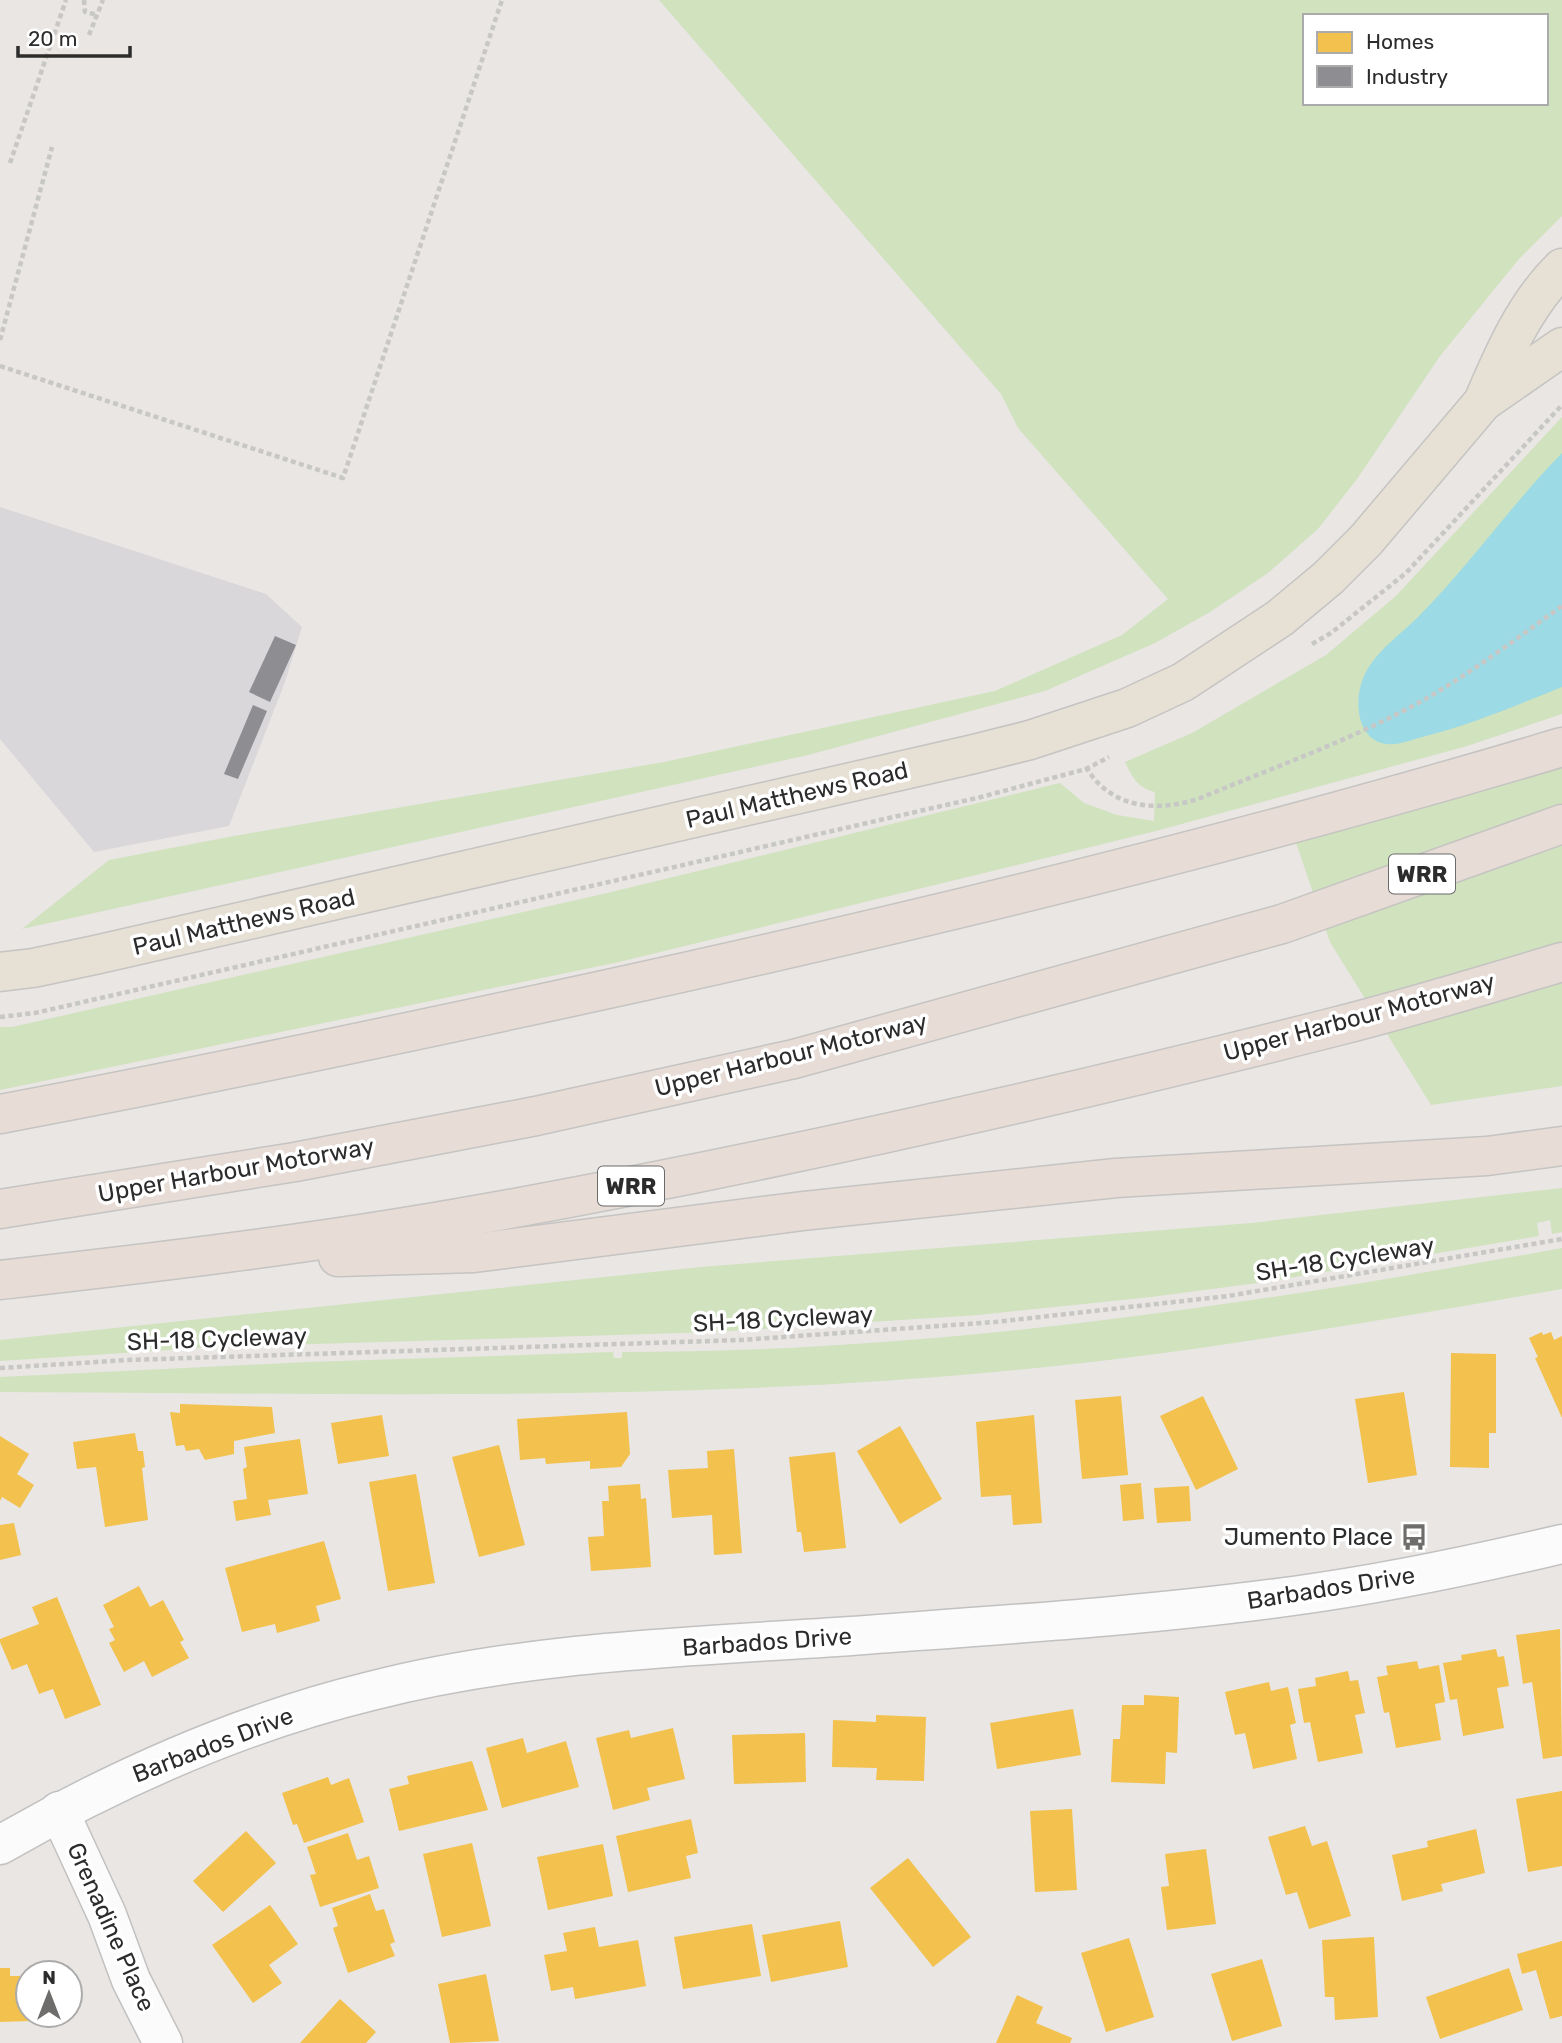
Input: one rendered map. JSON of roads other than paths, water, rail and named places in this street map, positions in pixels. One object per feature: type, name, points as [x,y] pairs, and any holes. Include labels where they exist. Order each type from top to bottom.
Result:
[{"type":"highway","points":[[0,1114],[180,1080],[793,948],[1040,889],[1252,834],[1562,747]]},
{"type":"highway","name":"Upper Harbour Motorway","points":[[0,1209],[309,1159],[536,1116],[794,1059],[1282,924],[1562,824]]},
{"type":"highway","name":"Upper Harbour Motorway","points":[[0,1280],[174,1260],[450,1219],[612,1190],[879,1136],[1341,1025],[1562,962]]},
{"type":"highway","points":[[174,1260],[474,1254],[803,1211],[1116,1178],[1487,1156],[1562,1146]]},
{"type":"main road","name":"Paul Matthews Road","points":[[1483,402],[1503,355],[1545,284],[1562,268]]},
{"type":"main road","name":"Paul Matthews Road","points":[[0,972],[95,955],[974,754],[1127,709],[1183,682],[1280,618],[1328,578],[1366,540],[1483,402],[1562,347]]},
{"type":"street","name":"Barbados Drive","points":[[0,1845],[59,1811],[201,1745],[268,1721],[371,1690],[461,1672],[653,1650],[1191,1609],[1296,1596],[1377,1582],[1472,1565],[1562,1544]]},
{"type":"street","name":"Grenadine Place","points":[[59,1811],[107,1915],[131,1980],[163,2043]]},
{"type":"water","points":[[1562,453],[1562,687],[1478,720],[1403,743],[1382,743],[1372,738],[1360,719],[1358,707],[1362,682],[1371,663],[1439,595]]},
{"type":"place","name":"Jumento Place","points":[[1414,1537]]}]
